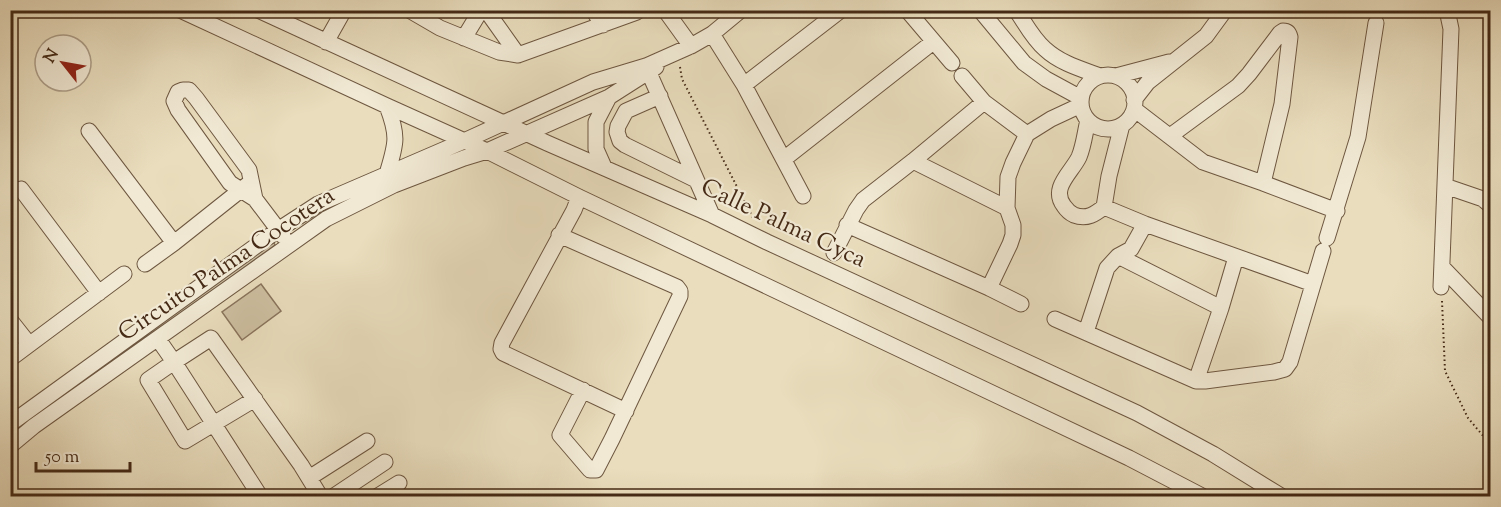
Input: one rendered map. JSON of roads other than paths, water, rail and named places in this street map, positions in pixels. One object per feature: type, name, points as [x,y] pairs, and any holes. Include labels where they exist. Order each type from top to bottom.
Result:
[{"type":"street","points":[[180,10],[488,151],[579,197],[1129,458],[1202,496]]},
{"type":"street","name":"Calle Palma Cyca","points":[[258,10],[503,123],[711,215],[1137,413],[1213,454],[1281,496]]},
{"type":"street","points":[[323,41],[335,10]]},
{"type":"street","points":[[323,41],[344,10]]},
{"type":"street","points":[[409,10],[440,28],[464,38],[499,52],[518,55],[637,12]]},
{"type":"street","points":[[464,38],[481,10]]},
{"type":"street","points":[[486,10],[518,55]]},
{"type":"street","points":[[593,10],[603,25]]},
{"type":"street","points":[[665,10],[684,49]]},
{"type":"street","name":"Circuito Palma Cocotera","points":[[10,446],[34,426],[326,219],[394,185],[488,151],[609,97],[647,69],[712,34],[741,10]]},
{"type":"street","points":[[744,85],[841,10]]},
{"type":"street","points":[[907,10],[952,63]]},
{"type":"street","points":[[980,10],[1024,63],[1083,109],[1098,127],[1110,129],[1122,125],[1129,118],[1134,104],[1148,82],[1206,36],[1225,10]]},
{"type":"street","points":[[1016,10],[1043,48],[1057,58],[1072,66],[1125,81],[1131,90],[1134,104],[1203,162],[1336,211]]},
{"type":"street","points":[[1441,287],[1451,29],[1447,10]]},
{"type":"street","points":[[1055,319],[1196,381],[1285,369],[1290,362],[1358,137],[1376,23]]},
{"type":"street","points":[[1170,136],[1238,86],[1280,33],[1286,31],[1290,37],[1282,104],[1263,183]]},
{"type":"street","points":[[712,34],[744,85],[803,196]]},
{"type":"street","points":[[784,159],[933,42]]},
{"type":"street","points":[[1177,60],[1091,81],[1085,88],[1080,154],[1064,178],[1059,191],[1061,202],[1074,215],[1092,216],[1110,209],[1144,224],[1313,284]]},
{"type":"street","points":[[647,69],[711,215]]},
{"type":"street","name":"Circuito Palma Cocotera","points":[[10,424],[278,230],[318,204],[593,82],[647,69]]},
{"type":"street","points":[[962,76],[984,102],[1027,134]]},
{"type":"street","points":[[145,264],[246,185],[249,170],[189,90],[178,92],[174,101],[178,111],[230,183],[246,185]]},
{"type":"street","points":[[660,96],[626,111],[618,126],[620,141],[696,180]]},
{"type":"street","points":[[604,167],[596,149],[596,122],[609,97]]},
{"type":"street","points":[[834,253],[859,204],[984,102]]},
{"type":"street","points":[[387,106],[396,139],[387,174]]},
{"type":"street","points":[[989,288],[1013,235],[1013,225],[1007,208],[1008,177],[1012,163],[1027,134],[1050,119],[1083,109]]},
{"type":"street","points":[[1110,209],[1109,176],[1122,125]]},
{"type":"street","points":[[89,131],[174,243]]},
{"type":"street","points":[[913,161],[1007,208]]},
{"type":"street","points":[[246,185],[289,246]]},
{"type":"street","points":[[1445,186],[1488,199]]},
{"type":"street","points":[[21,189],[99,293]]},
{"type":"street","points":[[579,197],[502,343],[501,349],[504,353],[626,411]]},
{"type":"street","points":[[1086,332],[1107,268],[1118,256],[1131,249],[1144,224]]},
{"type":"street","points":[[847,225],[1021,304]]},
{"type":"street","points":[[559,235],[677,287],[680,291],[680,296],[596,470],[590,470],[560,435],[583,390]]},
{"type":"street","points":[[1118,256],[1221,308]]},
{"type":"street","points":[[1196,381],[1236,257]]},
{"type":"street","points":[[1442,267],[1491,316]]},
{"type":"street","points":[[10,359],[124,274]]},
{"type":"street","points":[[10,320],[29,344]]},
{"type":"street","points":[[255,399],[185,441],[148,380],[211,338],[255,399],[320,496]]},
{"type":"street","points":[[158,339],[260,496]]},
{"type":"street","points":[[309,478],[367,441]]},
{"type":"street","points":[[334,496],[385,462]]},
{"type":"street","points":[[378,496],[399,483]]}]
